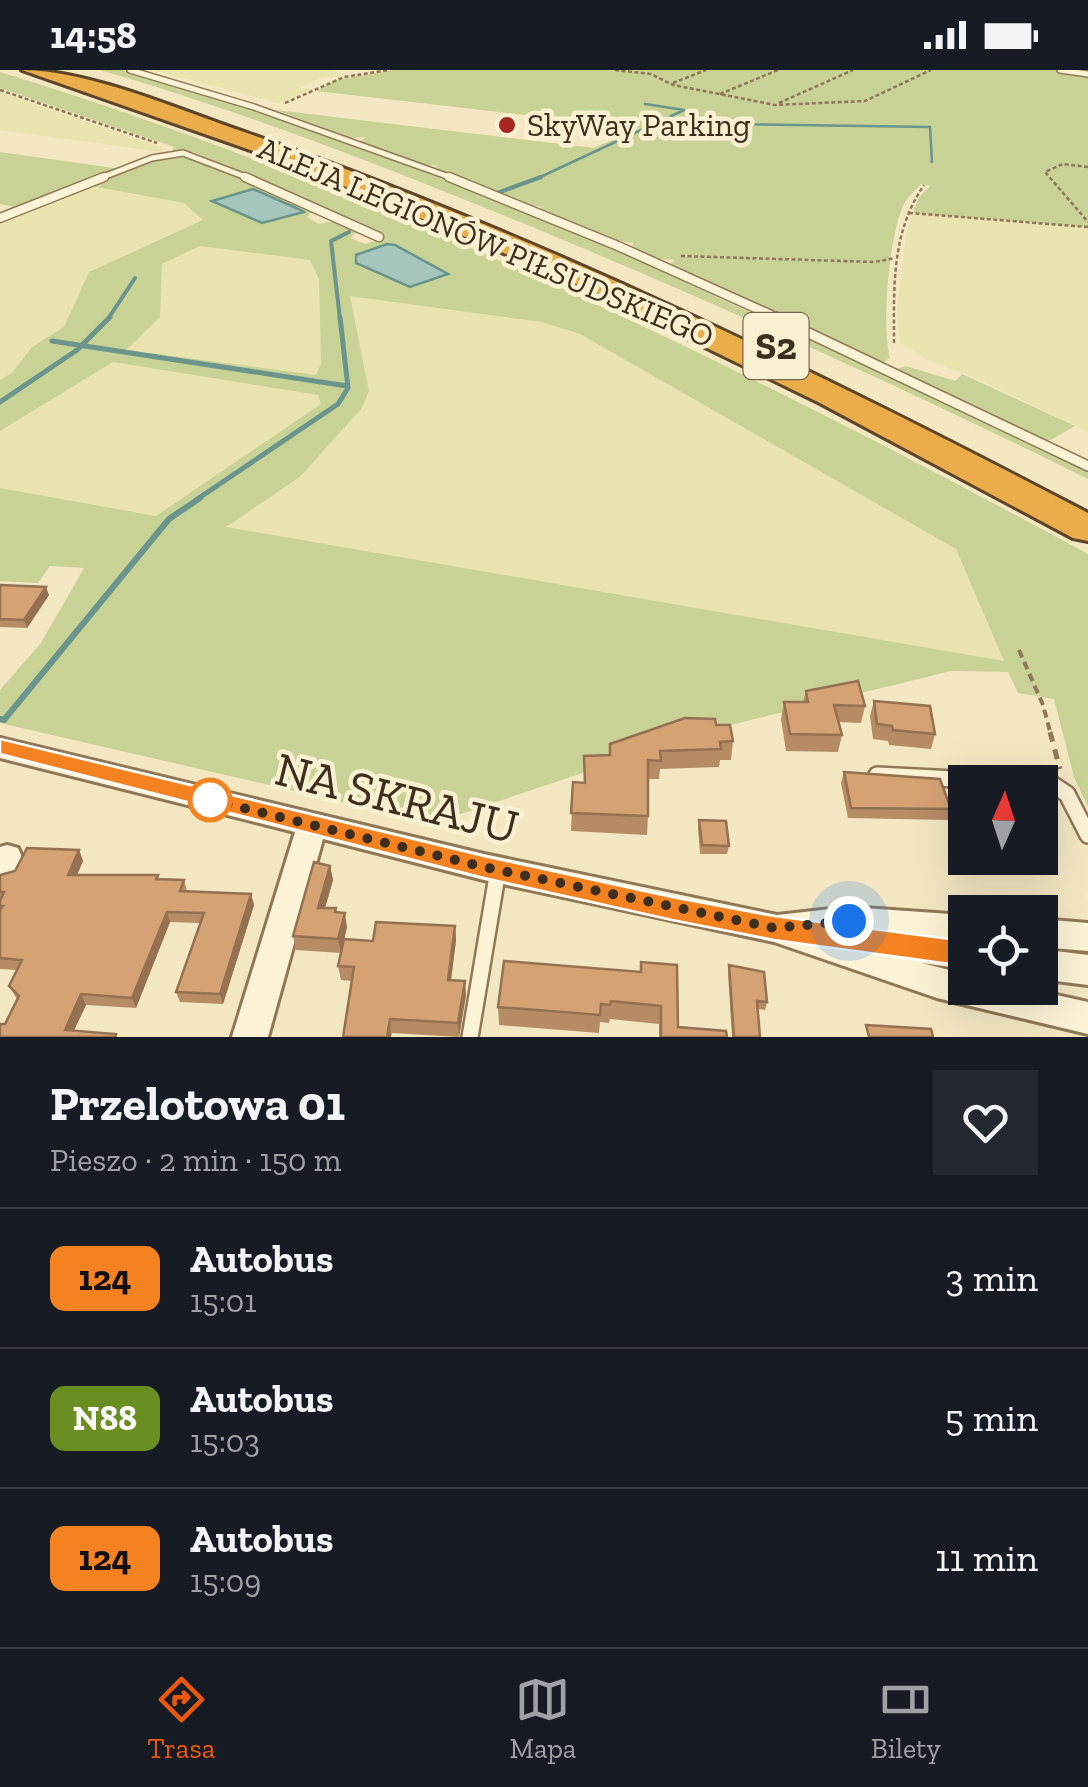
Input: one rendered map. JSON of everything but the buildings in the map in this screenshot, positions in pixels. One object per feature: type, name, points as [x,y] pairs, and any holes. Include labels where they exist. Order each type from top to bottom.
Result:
[{"type":"highway","name":"ALEJA LEGIONÓW PIŁSUDSKIEGO","points":[[32,70],[211,127],[472,229],[784,372],[1088,529]]},
{"type":"highway","name":"ALEJA LEGIONÓW PIŁSUDSKIEGO","points":[[68,70],[235,122],[460,206],[694,308],[1088,498]]},
{"type":"street","name":"NA SKRAJU","points":[[0,748],[498,870],[774,928],[937,982],[1088,1018]]},
{"type":"street","points":[[250,1037],[312,824]]},
{"type":"street","name":"NA SKRAJU","points":[[774,928],[849,921],[948,928]]},
{"type":"street","points":[[774,928],[948,952]]},
{"type":"street","points":[[1058,934],[1088,936]]},
{"type":"street","points":[[1058,966],[1088,970]]},
{"type":"lane","points":[[130,70],[352,140],[656,262],[1088,466]]},
{"type":"lane","points":[[1060,70],[1088,74]]},
{"type":"lane","points":[[266,110],[276,106]]},
{"type":"lane","points":[[0,218],[167,154],[190,154],[378,237]]},
{"type":"lane","points":[[866,774],[1039,782],[1060,787],[1088,835]]},
{"type":"lane","points":[[470,1037],[498,870]]},
{"type":"path","points":[[276,106],[344,77],[389,70]]},
{"type":"path","points":[[615,70],[654,74],[670,84],[774,105],[865,101],[931,70]]},
{"type":"path","points":[[670,84],[706,70]]},
{"type":"path","points":[[720,94],[778,70]]},
{"type":"path","points":[[774,105],[853,70]]},
{"type":"path","points":[[0,90],[168,147],[167,154]]},
{"type":"path","points":[[1088,167],[1063,164],[1046,172],[1088,225]]},
{"type":"path","points":[[894,342],[895,258],[909,204],[924,185]]},
{"type":"path","points":[[909,213],[1088,225]]},
{"type":"path","points":[[672,259],[710,254],[876,262],[895,258]]},
{"type":"path","points":[[1019,650],[1044,705],[1064,779],[1060,787]]},
{"type":"shaded area","points":[[152,70],[334,70],[342,76],[321,78],[299,88],[313,89],[278,103]]},
{"type":"shaded area","points":[[0,92],[163,148],[162,152],[0,130]]},
{"type":"shaded area","points":[[86,185],[184,203],[203,220],[89,272],[64,327],[32,347],[12,374],[0,380],[0,220]]},
{"type":"shaded area","points":[[913,213],[1088,227],[1088,432],[980,380],[927,360],[900,342],[897,309],[906,235]]},
{"type":"shaded area","points":[[200,246],[310,260],[319,279],[321,364],[317,375],[125,350],[160,317],[162,264]]},
{"type":"shaded area","points":[[349,295],[542,322],[580,334],[956,549],[1004,661],[224,527],[301,477],[362,408],[369,391]]},
{"type":"shaded area","points":[[113,362],[319,395],[321,404],[156,516],[0,488],[0,431]]},
{"type":"green space","points":[[44,70],[159,102],[301,151],[467,216],[774,353],[1088,509],[1088,515],[813,378],[133,96]]},
{"type":"green space","points":[[100,70],[122,70],[303,124],[584,235],[1088,470],[1088,479],[821,352],[549,234],[271,126]]},
{"type":"green space","points":[[393,70],[1056,70],[1088,75],[1088,227],[913,213],[919,197],[930,186],[921,184],[905,202],[895,234],[887,302],[890,358],[882,363],[669,265],[675,260],[656,259],[630,248],[634,243],[597,234],[536,209],[543,207],[522,205],[433,169],[438,165],[423,166],[360,141],[366,137],[351,138],[276,110],[594,148],[639,128],[316,91],[336,80]]},
{"type":"green space","points":[[0,72],[282,170],[419,226],[690,349],[1088,554],[1088,807],[1074,777],[1054,699],[1018,693],[1008,672],[951,671],[657,743],[609,764],[434,823],[0,723],[0,690],[41,643],[84,568],[50,566],[38,583],[0,581],[0,488],[156,516],[321,404],[318,395],[113,362],[0,431],[0,380],[12,373],[32,347],[64,327],[89,272],[203,220],[184,203],[86,185],[165,156],[187,155],[314,210],[307,217],[319,224],[336,221],[358,231],[350,238],[365,244],[385,238],[194,152],[172,152],[174,147],[0,88]],"holes":[[[200,246],[310,260],[319,279],[321,364],[316,375],[126,350],[160,317],[162,264]],[[350,296],[542,322],[580,334],[956,549],[1004,661],[226,527],[300,477],[362,408],[369,391]]]},
{"type":"green space","points":[[0,152],[117,170],[14,207],[0,204]]},
{"type":"green space","points":[[906,366],[955,381],[962,374],[1075,426],[1044,440],[895,370]]},
{"type":"water","points":[[253,189],[304,212],[262,223],[212,201]]},
{"type":"water","points":[[387,244],[448,274],[410,287],[356,263],[356,255]]},
{"type":"waterway","points":[[538,178],[684,110],[645,104]]},
{"type":"waterway","points":[[657,123],[930,127],[932,162]]},
{"type":"waterway","points":[[497,193],[538,178]]},
{"type":"waterway","points":[[340,319],[331,241],[349,232]]},
{"type":"waterway","points":[[108,319],[135,278]]},
{"type":"waterway","points":[[196,500],[338,404],[348,388],[340,317]]},
{"type":"waterway","points":[[82,346],[108,319]]},
{"type":"waterway","points":[[52,341],[82,346]]},
{"type":"waterway","points":[[0,402],[82,346]]},
{"type":"waterway","points":[[82,346],[347,386]]},
{"type":"waterway","points":[[0,719],[4,720],[169,519],[200,498]]},
{"type":"bus line","name":"124","points":[[0,748],[484,867],[672,908],[774,928],[948,952]]},
{"type":"place","name":"SkyWay Parking","points":[[507,125]]},
{"type":"route","points":[[210,800],[484,867],[774,928],[849,921]]}]
